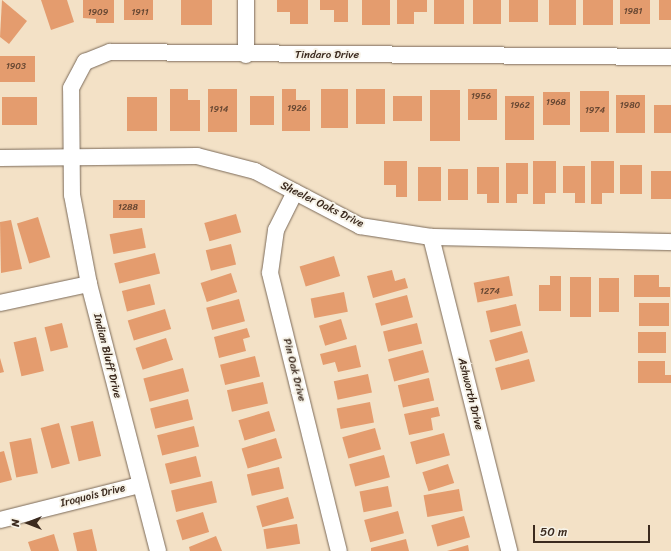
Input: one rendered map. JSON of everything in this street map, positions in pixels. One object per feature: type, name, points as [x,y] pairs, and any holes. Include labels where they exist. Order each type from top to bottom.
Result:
[{"type":"street","points":[[246,0],[246,55]]},
{"type":"street","name":"Tindaro Drive","points":[[73,158],[71,88],[85,62],[110,52],[246,55],[671,57]]},
{"type":"street","name":"Sheeler Oaks Drive","points":[[0,158],[197,156],[255,172],[360,226],[432,238],[671,242]]},
{"type":"street","name":"Indian Bluff Drive","points":[[73,158],[72,195],[88,284],[139,485],[158,551]]},
{"type":"street","name":"Pin Oak Drive","points":[[295,192],[276,230],[270,273],[339,551]]},
{"type":"street","name":"Ashworth Drive","points":[[432,238],[509,551]]},
{"type":"street","points":[[0,303],[88,284]]},
{"type":"street","name":"Iroquois Drive","points":[[0,520],[139,485]]},
{"type":"building","points":[[2,0],[27,21],[9,44],[0,37]]},
{"type":"building","points":[[41,0],[67,0],[74,22],[51,30]]},
{"type":"building","points":[[83,0],[114,0],[114,23],[96,23],[96,19],[83,18]]},
{"type":"building","points":[[124,0],[153,0],[153,20],[124,20]]},
{"type":"building","points":[[181,0],[212,0],[212,25],[181,25]]},
{"type":"building","points":[[277,0],[308,0],[308,24],[290,24],[290,12],[277,12]]},
{"type":"building","points":[[320,0],[348,0],[348,22],[334,22],[334,10],[320,10]]},
{"type":"building","points":[[362,0],[390,0],[390,25],[362,25]]},
{"type":"building","points":[[397,0],[427,0],[427,12],[414,12],[414,24],[397,24]]},
{"type":"building","points":[[434,0],[464,0],[464,24],[434,24]]},
{"type":"building","points":[[473,0],[501,0],[501,24],[473,24]]},
{"type":"building","points":[[509,0],[538,0],[538,22],[509,22]]},
{"type":"building","points":[[549,0],[576,0],[576,25],[549,25]]},
{"type":"building","points":[[583,0],[613,0],[613,25],[583,25]]},
{"type":"building","points":[[620,0],[650,0],[650,24],[620,24]]},
{"type":"building","points":[[659,0],[671,0],[671,20],[659,20]]},
{"type":"building","points":[[0,56],[35,56],[35,82],[0,82]]},
{"type":"building","points":[[170,89],[188,89],[188,100],[200,100],[200,131],[170,131]]},
{"type":"building","points":[[208,89],[237,89],[237,132],[208,132]]},
{"type":"building","points":[[282,89],[296,89],[296,100],[310,100],[310,131],[282,131]]},
{"type":"building","points":[[321,89],[348,89],[348,128],[321,128]]},
{"type":"building","points":[[356,89],[385,89],[385,124],[356,124]]},
{"type":"building","points":[[468,89],[497,89],[497,120],[468,120]]},
{"type":"building","points":[[430,90],[460,90],[460,141],[430,141]]},
{"type":"building","points":[[580,91],[609,91],[609,132],[580,132]]},
{"type":"building","points":[[543,92],[570,92],[570,125],[543,125]]},
{"type":"building","points":[[616,95],[645,95],[645,133],[616,133]]},
{"type":"building","points":[[250,96],[274,96],[274,125],[250,125]]},
{"type":"building","points":[[393,96],[422,96],[422,121],[393,121]]},
{"type":"building","points":[[505,96],[534,96],[534,140],[505,140]]},
{"type":"building","points":[[2,97],[37,97],[37,125],[2,125]]},
{"type":"building","points":[[127,97],[157,97],[157,131],[127,131]]},
{"type":"building","points":[[654,105],[671,105],[671,133],[654,133]]},
{"type":"building","points":[[384,161],[407,161],[407,197],[396,197],[396,185],[384,185]]},
{"type":"building","points":[[533,161],[556,161],[556,193],[545,193],[545,204],[533,204]]},
{"type":"building","points":[[591,161],[614,161],[614,193],[602,193],[602,204],[591,204]]},
{"type":"building","points":[[506,163],[528,163],[528,194],[517,194],[517,203],[506,203]]},
{"type":"building","points":[[620,165],[642,165],[642,194],[620,194]]},
{"type":"building","points":[[563,166],[585,166],[585,203],[575,203],[575,193],[563,193]]},
{"type":"building","points":[[418,167],[441,167],[441,201],[418,201]]},
{"type":"building","points":[[477,167],[499,167],[499,203],[487,203],[487,194],[477,194]]},
{"type":"building","points":[[448,169],[468,169],[468,200],[448,200]]},
{"type":"building","points":[[651,171],[671,171],[671,199],[651,199]]},
{"type":"building","points":[[113,200],[145,200],[145,218],[113,218]]},
{"type":"building","points":[[236,214],[241,232],[210,241],[204,223]]},
{"type":"building","points":[[38,217],[50,257],[29,264],[17,223]]},
{"type":"building","points":[[11,220],[22,269],[1,273],[0,222]]},
{"type":"building","points":[[142,228],[146,248],[113,254],[110,234]]},
{"type":"building","points":[[231,244],[236,264],[211,271],[206,250]]},
{"type":"building","points":[[155,253],[160,273],[119,284],[114,263]]},
{"type":"building","points":[[334,256],[340,276],[306,287],[300,267]]},
{"type":"building","points":[[392,270],[395,281],[405,278],[408,288],[373,298],[367,276]]},
{"type":"building","points":[[231,273],[237,292],[207,302],[201,283]]},
{"type":"building","points":[[634,275],[659,275],[659,287],[670,287],[670,297],[634,297]]},
{"type":"building","points":[[509,276],[513,296],[477,303],[474,283]]},
{"type":"building","points":[[550,276],[561,276],[561,311],[539,311],[539,285],[550,285]]},
{"type":"building","points":[[570,277],[591,277],[591,317],[570,317]]},
{"type":"building","points":[[599,278],[619,278],[619,312],[599,312]]},
{"type":"building","points":[[150,284],[155,304],[127,311],[122,291]]},
{"type":"building","points":[[344,292],[348,312],[314,318],[311,298]]},
{"type":"building","points":[[407,295],[413,317],[381,326],[375,304]]},
{"type":"building","points":[[239,299],[245,321],[212,330],[206,308]]},
{"type":"building","points":[[639,303],[669,303],[669,326],[639,326]]},
{"type":"building","points":[[516,304],[521,325],[491,332],[486,311]]},
{"type":"building","points":[[165,309],[171,329],[134,340],[128,320]]},
{"type":"building","points":[[341,319],[347,339],[325,346],[319,326]]},
{"type":"building","points":[[62,323],[68,347],[51,352],[45,327]]},
{"type":"building","points":[[417,323],[422,343],[388,352],[383,331]]},
{"type":"building","points":[[247,328],[250,337],[243,339],[246,351],[219,358],[214,337]]},
{"type":"building","points":[[522,331],[528,352],[495,362],[489,340]]},
{"type":"building","points":[[638,332],[666,332],[666,353],[638,353]]},
{"type":"building","points":[[36,337],[44,371],[21,376],[14,342]]},
{"type":"building","points":[[166,338],[173,360],[143,370],[136,348]]},
{"type":"building","points":[[356,345],[361,367],[338,372],[335,362],[323,365],[320,354]]},
{"type":"building","points":[[423,350],[429,372],[394,382],[388,359]]},
{"type":"building","points":[[255,356],[260,376],[225,385],[220,365]]},
{"type":"building","points":[[0,358],[4,372],[0,373]]},
{"type":"building","points":[[529,359],[535,381],[501,390],[495,368]]},
{"type":"building","points":[[638,361],[665,361],[665,375],[671,375],[671,383],[638,383]]},
{"type":"building","points":[[183,368],[189,391],[150,402],[143,379]]},
{"type":"building","points":[[368,374],[372,393],[338,400],[334,381]]},
{"type":"building","points":[[429,378],[434,400],[403,408],[398,385]]},
{"type":"building","points":[[263,382],[268,403],[232,412],[227,390]]},
{"type":"building","points":[[188,399],[193,419],[155,429],[150,408]]},
{"type":"building","points":[[370,402],[374,423],[341,429],[337,408]]},
{"type":"building","points":[[438,407],[440,416],[431,418],[433,430],[409,435],[404,414]]},
{"type":"building","points":[[269,411],[275,431],[245,440],[238,420]]},
{"type":"building","points":[[93,421],[101,456],[79,461],[71,426]]},
{"type":"building","points":[[59,423],[70,464],[52,468],[41,428]]},
{"type":"building","points":[[194,426],[199,446],[162,456],[157,435]]},
{"type":"building","points":[[375,428],[381,449],[348,459],[342,437]]},
{"type":"building","points":[[444,433],[450,455],[416,464],[410,442]]},
{"type":"building","points":[[31,438],[38,473],[16,478],[9,442]]},
{"type":"building","points":[[276,438],[282,458],[248,469],[242,449]]},
{"type":"building","points":[[4,451],[12,480],[0,483],[0,452]]},
{"type":"building","points":[[384,455],[390,477],[355,487],[349,464]]},
{"type":"building","points":[[196,456],[201,476],[170,484],[165,464]]},
{"type":"building","points":[[448,464],[454,483],[429,491],[422,472]]},
{"type":"building","points":[[279,467],[284,488],[252,496],[247,474]]},
{"type":"building","points":[[212,481],[217,502],[176,512],[171,490]]},
{"type":"building","points":[[388,486],[392,507],[364,512],[360,492]]},
{"type":"building","points":[[459,489],[463,511],[427,517],[424,495]]},
{"type":"building","points":[[288,497],[294,518],[262,527],[256,506]]},
{"type":"building","points":[[398,511],[404,533],[370,542],[364,520]]},
{"type":"building","points":[[203,512],[209,532],[182,540],[176,520]]},
{"type":"building","points":[[464,516],[470,537],[437,547],[431,525]]},
{"type":"building","points":[[297,524],[300,544],[267,549],[263,529]]},
{"type":"building","points":[[92,529],[97,551],[77,551],[73,533]]},
{"type":"building","points":[[54,534],[59,551],[31,551],[28,542]]},
{"type":"building","points":[[216,536],[222,551],[190,551],[189,547]]},
{"type":"building","points":[[406,539],[409,551],[371,551],[371,548]]},
{"type":"building","points":[[468,545],[469,551],[447,551]]}]
